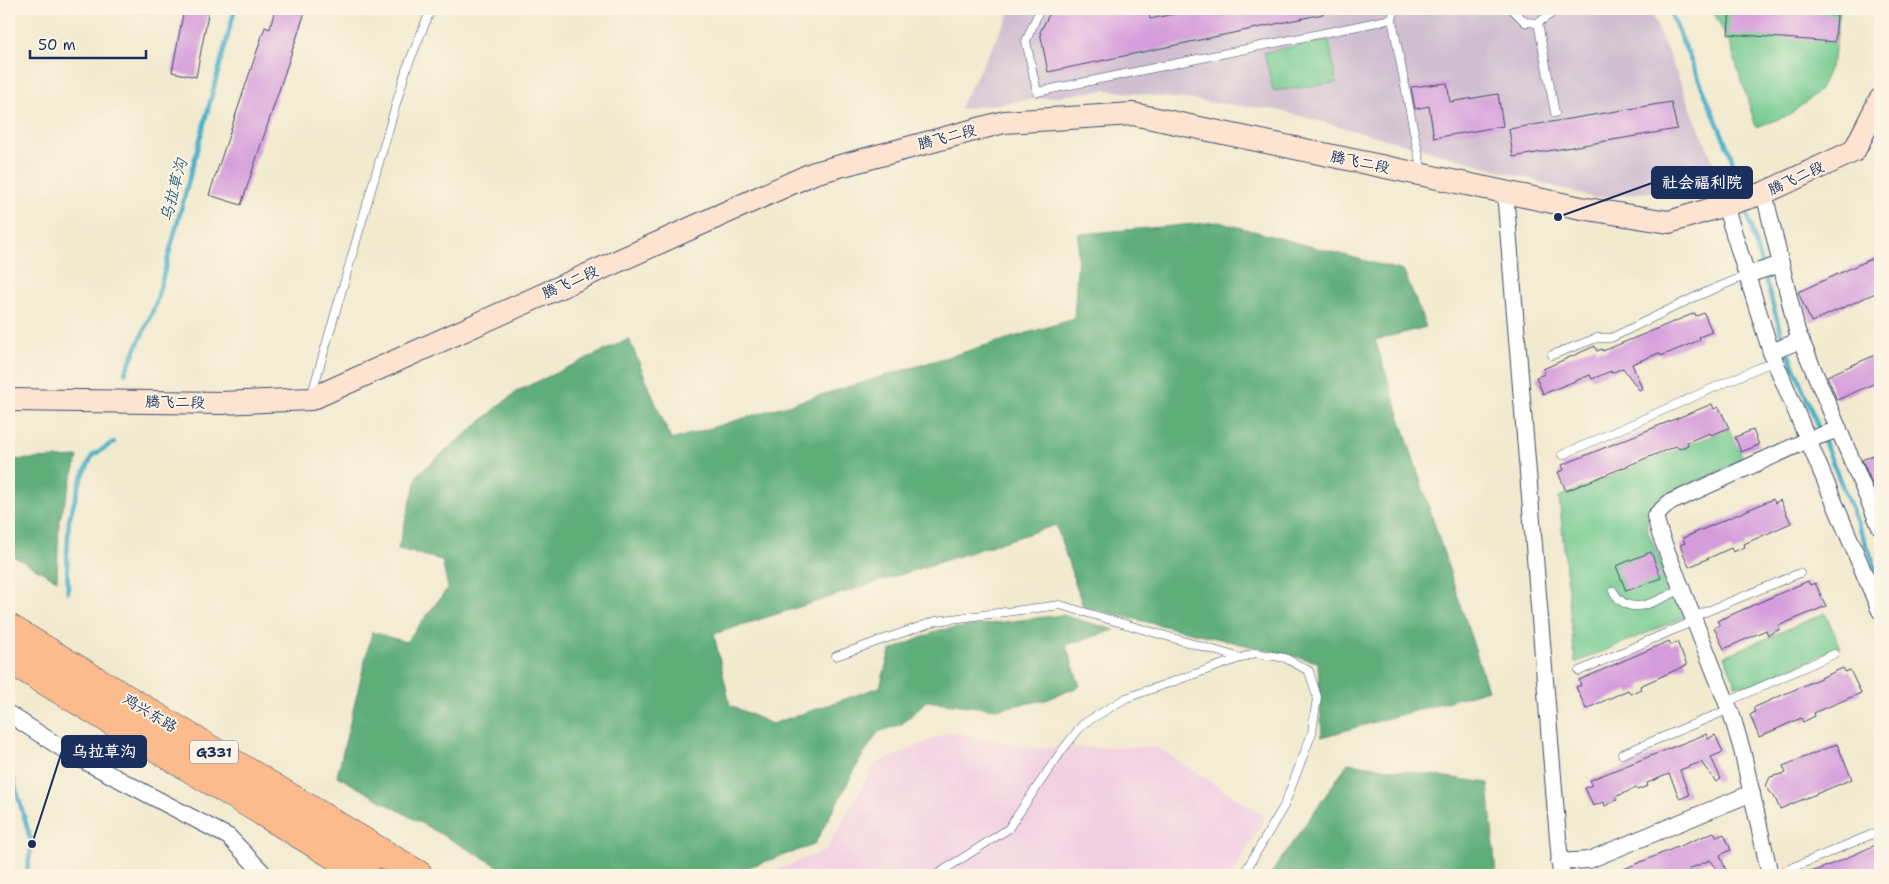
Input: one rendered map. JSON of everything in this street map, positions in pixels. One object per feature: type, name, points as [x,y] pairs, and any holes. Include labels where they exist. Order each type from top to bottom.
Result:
[{"type":"highway","name":"鸡兴东路","points":[[9,628],[419,875]]},
{"type":"highway","name":"鸡兴东路","points":[[9,658],[367,875]]},
{"type":"street","name":"腾飞二段","points":[[9,400],[220,403],[310,399],[814,173],[1004,122],[1133,114],[1581,208],[1669,222],[1764,193],[1854,151],[1879,110]]},
{"type":"street","points":[[1505,192],[1560,868],[1588,860],[1752,792]]},
{"type":"street","points":[[1764,193],[1797,331],[1880,527]]},
{"type":"street","points":[[1725,205],[1773,356],[1880,611]]},
{"type":"street","points":[[1747,275],[1781,264]]},
{"type":"street","points":[[1773,356],[1801,340]]},
{"type":"street","points":[[1770,875],[1742,750],[1728,706],[1660,534],[1655,516],[1669,503],[1808,440],[1838,429]]},
{"type":"street","points":[[9,714],[69,753],[229,837],[265,875]]},
{"type":"lane","points":[[310,399],[406,70],[431,9]]},
{"type":"lane","points":[[1040,9],[1026,41],[1037,92],[1392,19]]},
{"type":"lane","points":[[1395,9],[1392,19],[1422,175]]},
{"type":"lane","points":[[1512,9],[1525,22],[1538,23],[1552,13],[1554,9]]},
{"type":"lane","points":[[1538,23],[1555,113]]},
{"type":"lane","points":[[1552,355],[1597,338],[1610,338],[1697,296],[1747,275]]},
{"type":"lane","points":[[1562,455],[1773,356]]},
{"type":"lane","points":[[1579,671],[1800,573]]},
{"type":"lane","points":[[1613,591],[1618,600],[1627,606],[1641,607],[1682,590]]},
{"type":"lane","points":[[836,656],[936,621],[1060,605],[1241,658]]},
{"type":"lane","points":[[936,875],[1008,829],[1063,749],[1083,724],[1126,698],[1255,653],[1285,658],[1308,671],[1317,697],[1312,733],[1284,806],[1243,875]]},
{"type":"lane","points":[[1622,754],[1728,706],[1834,654]]},
{"type":"lane","points":[[1775,875],[1880,831]]},
{"type":"shaded area","points":[[1012,9],[1650,9],[1722,184],[1594,198],[1485,166],[1278,110],[1106,90],[959,109]]},
{"type":"shaded area","points":[[950,732],[1032,748],[1157,747],[1265,817],[1232,875],[765,875],[826,850],[875,764]]},
{"type":"green space","points":[[1712,9],[1840,9],[1834,58],[1820,90],[1790,115],[1756,127],[1731,47]]},
{"type":"green space","points":[[1329,40],[1336,83],[1273,91],[1264,52]]},
{"type":"green space","points":[[1219,222],[1404,271],[1426,327],[1375,340],[1488,690],[1322,737],[1318,662],[1083,607],[1056,525],[714,634],[730,705],[772,724],[880,687],[890,651],[939,630],[1062,615],[1115,630],[1066,645],[1080,686],[1046,700],[995,709],[926,701],[902,724],[878,732],[860,760],[814,845],[734,872],[733,875],[514,875],[337,776],[372,632],[406,642],[448,588],[442,560],[398,549],[418,474],[517,391],[629,339],[671,440],[1074,319],[1079,234]]},
{"type":"green space","points":[[1729,429],[1744,460],[1660,497],[1646,512],[1648,532],[1685,617],[1575,663],[1559,497]]},
{"type":"green space","points":[[78,457],[59,522],[57,580],[9,554],[9,460]]},
{"type":"green space","points":[[1825,613],[1841,647],[1753,685],[1735,685],[1725,656]]},
{"type":"green space","points":[[1348,763],[1488,783],[1496,875],[1270,875]]},
{"type":"building","points":[[184,9],[209,9],[196,77],[172,72]]},
{"type":"building","points":[[275,9],[306,9],[241,205],[209,195],[265,27],[270,29]]},
{"type":"building","points":[[1052,9],[1148,9],[1150,19],[1197,9],[1322,9],[1323,14],[1048,72],[1040,32]]},
{"type":"building","points":[[1730,9],[1837,15],[1835,42],[1728,34]]},
{"type":"building","points":[[1447,83],[1450,102],[1498,94],[1503,126],[1434,138],[1429,106],[1415,109],[1411,87]]},
{"type":"building","points":[[1671,102],[1677,129],[1513,157],[1509,129]]},
{"type":"building","points":[[1880,255],[1880,291],[1811,322],[1798,292]]},
{"type":"building","points":[[1695,313],[1696,316],[1704,313],[1712,332],[1699,337],[1700,340],[1661,356],[1659,353],[1632,364],[1642,388],[1639,390],[1623,368],[1592,379],[1590,375],[1543,394],[1536,377],[1545,374],[1543,369],[1595,346],[1597,351],[1602,349],[1603,351]]},
{"type":"building","points":[[1880,353],[1880,381],[1837,400],[1827,376]]},
{"type":"building","points":[[1712,404],[1714,409],[1719,407],[1729,428],[1687,442],[1688,445],[1679,449],[1676,446],[1566,491],[1558,472],[1564,470],[1562,465]]},
{"type":"building","points":[[1753,430],[1759,445],[1741,452],[1735,437]]},
{"type":"building","points":[[1880,452],[1880,502],[1862,460]]},
{"type":"building","points":[[1773,499],[1775,503],[1780,500],[1791,523],[1744,544],[1745,547],[1733,552],[1731,548],[1689,567],[1680,545],[1685,543],[1683,538]]},
{"type":"building","points":[[1651,552],[1661,578],[1626,591],[1616,566]]},
{"type":"building","points":[[1808,581],[1810,585],[1815,583],[1826,606],[1778,626],[1780,629],[1768,635],[1766,630],[1724,649],[1714,628],[1720,625],[1717,621]]},
{"type":"building","points":[[1669,641],[1671,645],[1677,642],[1687,665],[1640,686],[1641,689],[1630,694],[1628,690],[1586,709],[1576,687],[1581,685],[1579,680]]},
{"type":"building","points":[[1843,668],[1845,672],[1850,670],[1861,693],[1814,713],[1815,716],[1803,722],[1801,718],[1759,737],[1750,715],[1755,712],[1753,708]]},
{"type":"building","points":[[1706,734],[1708,739],[1715,735],[1723,752],[1711,757],[1721,779],[1716,782],[1701,762],[1680,770],[1689,795],[1680,799],[1669,774],[1647,783],[1648,786],[1637,790],[1636,788],[1615,797],[1617,800],[1605,806],[1604,802],[1593,806],[1585,788],[1592,785],[1590,780]]},
{"type":"building","points":[[1837,744],[1852,779],[1780,809],[1774,796],[1766,786],[1770,777],[1786,773],[1783,766]]},
{"type":"building","points":[[1714,832],[1717,837],[1724,834],[1731,850],[1720,855],[1728,875],[1722,875],[1710,860],[1689,869],[1690,873],[1684,875],[1609,875]]},
{"type":"building","points":[[1880,843],[1880,875],[1805,875],[1844,859]]},
{"type":"waterway","name":"乌拉草沟","points":[[125,373],[155,306],[235,9]]},
{"type":"waterway","points":[[1669,9],[1730,153],[1740,186]]},
{"type":"waterway","points":[[1747,213],[1762,267]]},
{"type":"waterway","points":[[1764,274],[1783,340],[1820,431]]},
{"type":"waterway","points":[[1823,439],[1880,578]]},
{"type":"waterway","points":[[68,592],[67,554],[69,520],[80,482],[92,456],[114,442]]},
{"type":"waterway","name":"乌拉草沟","points":[[9,765],[32,844],[26,875]]},
{"type":"place","name":"社会福利院","points":[[1558,217]]},
{"type":"place","name":"乌拉草沟","points":[[32,844]]}]
